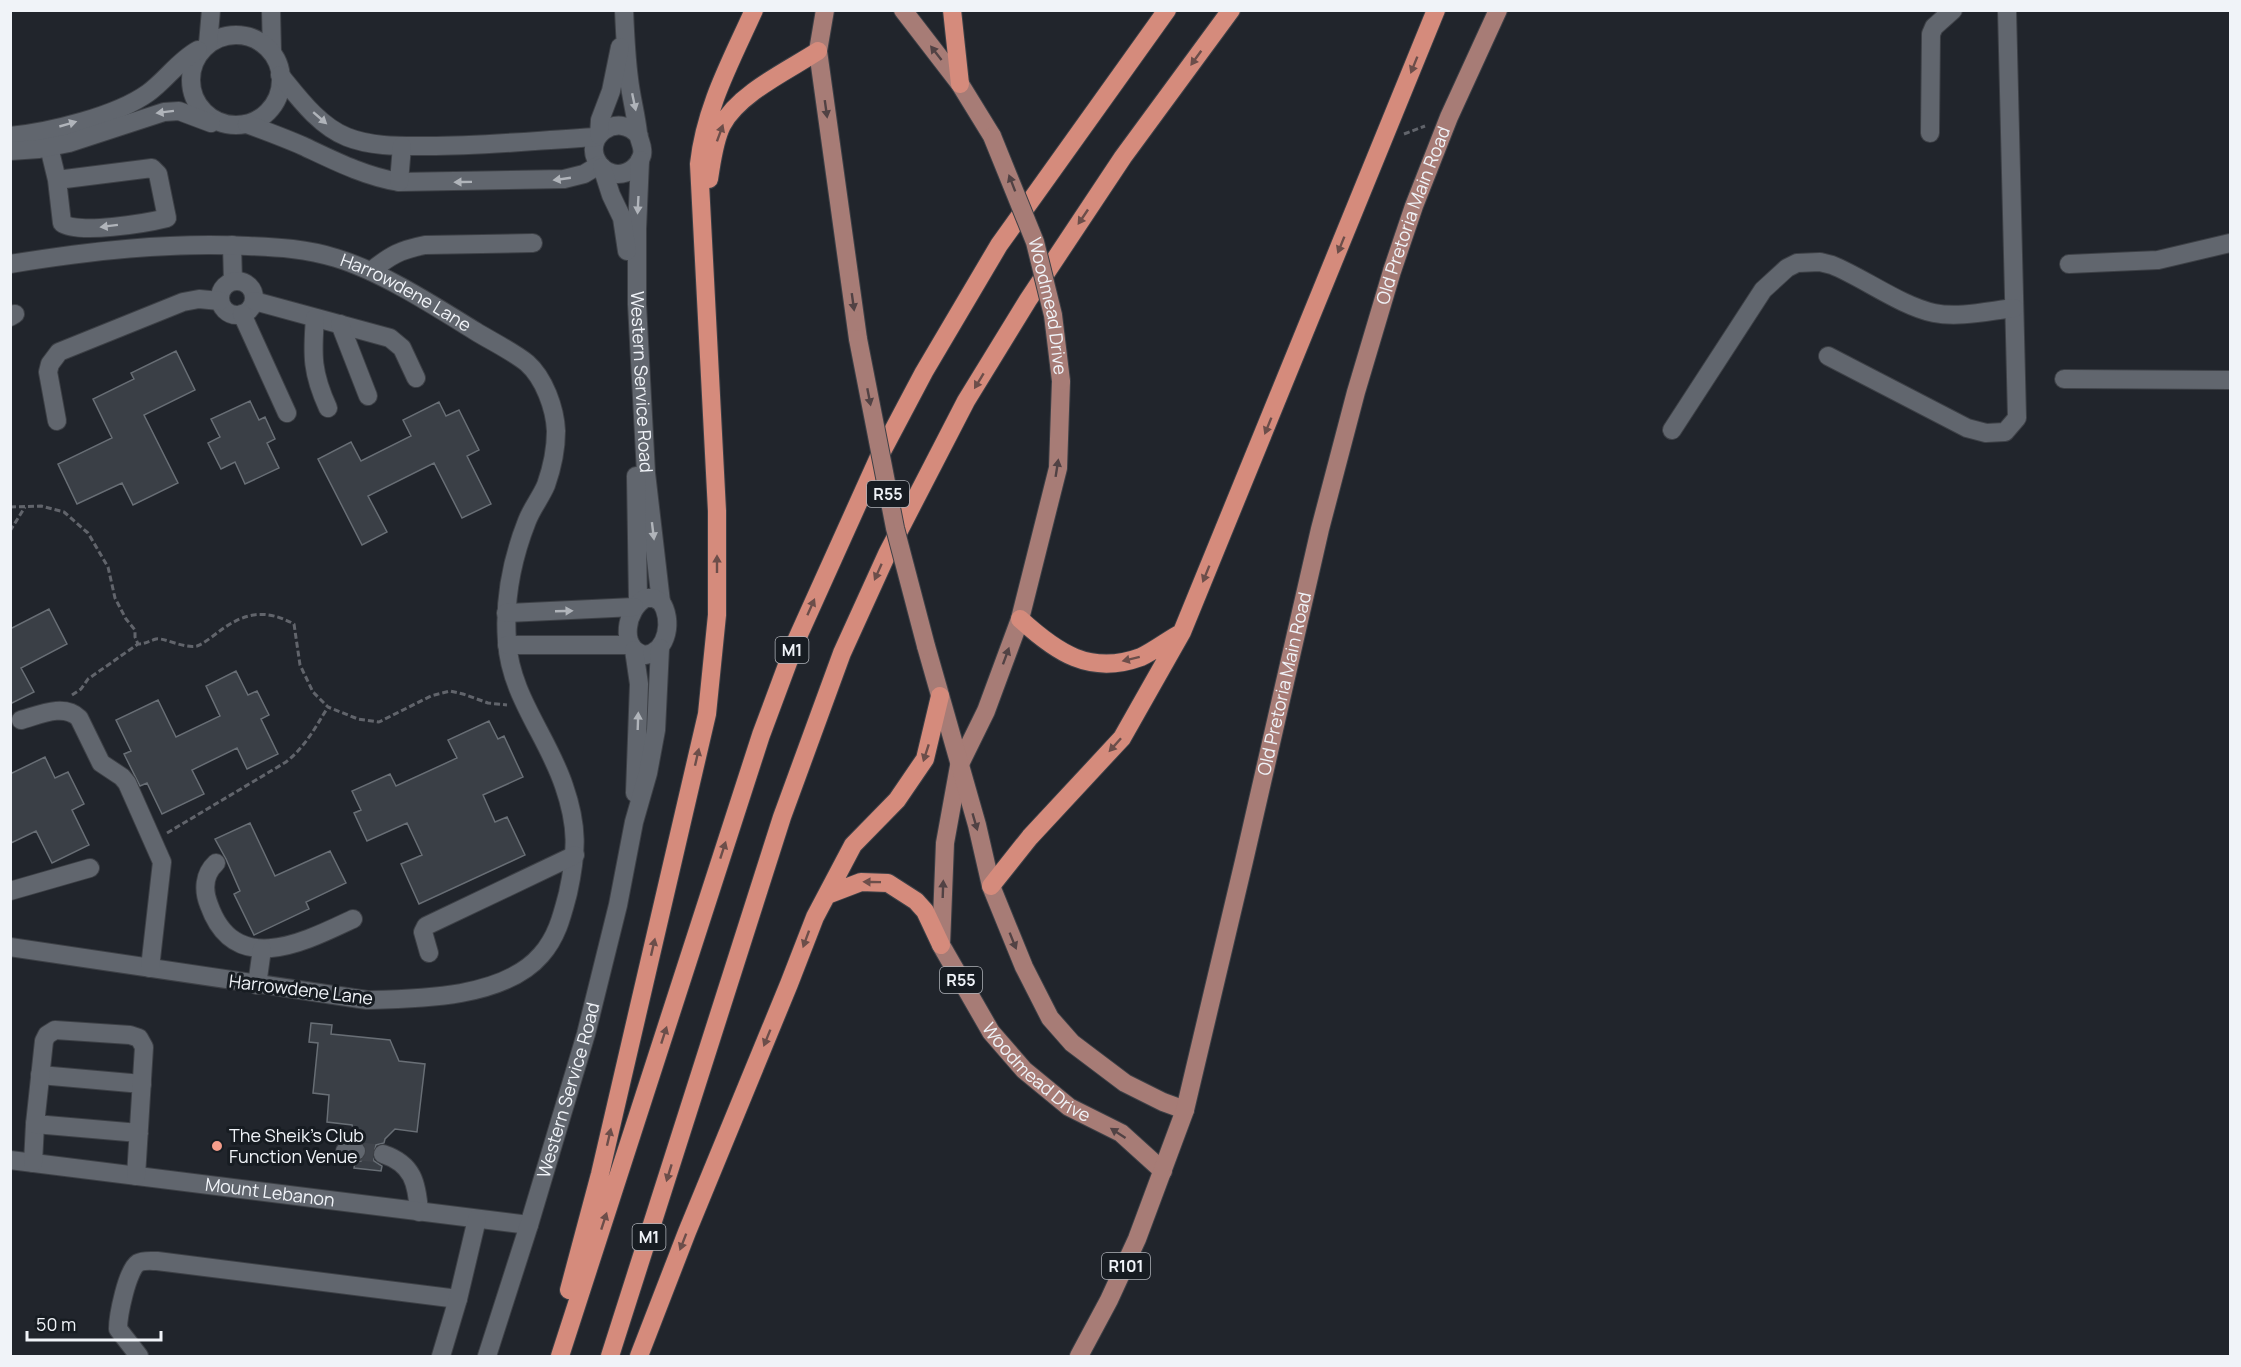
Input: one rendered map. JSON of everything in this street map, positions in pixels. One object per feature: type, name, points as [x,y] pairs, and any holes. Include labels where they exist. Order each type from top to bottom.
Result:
[{"type":"highway","points":[[555,1356],[557,1333],[600,1174],[707,714],[717,615],[717,511],[699,183],[701,147],[715,95],[754,10]]},
{"type":"highway","points":[[952,10],[960,84]]},
{"type":"highway","name":"M1","points":[[560,1356],[761,735],[796,641],[850,519],[878,459],[924,372],[999,245],[1167,10]]},
{"type":"highway","name":"M1","points":[[610,1356],[782,817],[842,653],[887,554],[966,401],[1028,300],[1123,158],[1231,10]]},
{"type":"highway","points":[[991,886],[1030,837],[1122,738],[1182,632],[1436,10]]},
{"type":"highway","points":[[702,231],[712,157],[722,125],[747,97],[818,51]]},
{"type":"highway","points":[[1020,619],[1046,643],[1069,656],[1094,663],[1115,663],[1142,657],[1182,632]]},
{"type":"highway","points":[[639,1356],[814,917],[853,845],[897,800],[925,759],[940,696]]},
{"type":"highway","points":[[827,895],[861,882],[888,883],[916,901],[925,911],[941,945]]},
{"type":"main road","name":"Woodmead Drive","points":[[825,10],[818,51],[858,339],[895,528],[977,825],[991,886],[1024,967],[1050,1018],[1072,1042],[1125,1083],[1185,1110]]},
{"type":"main road","name":"Woodmead Drive","points":[[903,10],[960,84],[993,136],[1035,242],[1053,315],[1061,381],[1058,468],[1020,619],[986,711],[959,766],[945,843],[941,945],[991,1032],[1024,1070],[1069,1107],[1121,1133],[1163,1171]]},
{"type":"main road","name":"Old Pretoria Main Road","points":[[1079,1356],[1125,1266],[1185,1110],[1326,507],[1392,272],[1414,206],[1449,117],[1498,10]]},
{"type":"street","points":[[10,136],[57,127],[131,104],[157,86],[194,53],[206,46],[218,38],[233,35],[247,36],[261,42],[272,52],[280,69],[281,86],[277,99],[270,110],[259,118],[247,124],[230,125],[213,120],[200,108],[192,92],[190,74],[194,63],[206,46],[211,10]]},
{"type":"street","points":[[271,10],[272,52]]},
{"type":"street","points":[[1930,133],[1931,34],[1934,27],[1953,10]]},
{"type":"street","points":[[1828,356],[1967,428],[1986,433],[2005,432],[2017,418],[2007,10]]},
{"type":"street","points":[[624,18],[629,80],[643,148],[640,160],[632,170],[620,174],[607,171],[600,166],[594,151],[600,120],[614,78],[624,18]]},
{"type":"street","points":[[280,75],[305,105],[330,127],[346,136],[371,143],[402,146],[526,143],[598,136],[606,129],[619,125],[628,127],[639,136]]},
{"type":"street","points":[[10,151],[49,147],[89,137],[164,112],[178,111],[207,123],[221,122]]},
{"type":"street","points":[[247,124],[300,145],[353,171],[378,179],[399,182],[564,179],[584,174],[600,166]]},
{"type":"street","points":[[399,182],[402,146]]},
{"type":"street","points":[[49,147],[57,180],[62,223],[68,227],[102,227],[167,218],[158,174],[152,168],[57,180]]},
{"type":"street","name":"Western Service Road","points":[[640,160],[637,229],[639,336],[646,473],[661,602]]},
{"type":"street","name":"Western Service Road","points":[[600,166],[626,232],[635,452],[636,604]]},
{"type":"street","points":[[371,271],[398,251],[413,247],[533,243]]},
{"type":"street","points":[[2069,264],[2158,260],[2230,243]]},
{"type":"street","name":"Harrowdene Lane","points":[[10,264],[90,251],[169,244],[291,248],[319,253],[371,271],[526,363],[537,375],[544,388],[556,430],[553,457],[545,486],[528,518],[513,561],[506,613],[507,645],[512,671],[525,706],[563,782],[571,808],[576,837],[575,855],[562,918],[555,935],[542,955],[530,966],[495,984],[475,991],[418,999],[367,1000],[10,947]]},
{"type":"street","points":[[232,245],[233,281]]},
{"type":"street","points":[[1672,430],[1763,290],[1787,268],[1797,263],[1820,262],[1832,265],[1914,307],[1933,313],[1951,315],[2013,308]]},
{"type":"street","points":[[287,413],[248,307],[251,288],[246,283],[233,281],[223,288],[220,301],[227,312],[234,314],[248,307],[315,318],[396,341],[402,348],[416,378]]},
{"type":"street","points":[[57,421],[48,372],[50,364],[59,352],[183,302],[200,299],[220,301]]},
{"type":"street","points":[[315,318],[313,351],[315,372],[317,384],[328,408]]},
{"type":"street","points":[[340,324],[368,396]]},
{"type":"street","points":[[2064,379],[2230,380]]},
{"type":"street","points":[[506,613],[636,604],[646,598],[654,598],[664,607],[667,620],[666,634],[660,648],[656,652],[645,655],[633,648],[507,645]]},
{"type":"street","points":[[633,648],[629,621],[636,604]]},
{"type":"street","name":"Western Service Road","points":[[633,648],[639,684],[634,822]]},
{"type":"street","name":"Western Service Road","points":[[487,1356],[586,1034],[618,905],[634,822],[648,773],[656,730],[660,648]]},
{"type":"street","points":[[21,720],[65,710],[74,713],[79,718],[101,763],[127,783],[154,841],[162,870],[150,968]]},
{"type":"street","points":[[429,953],[423,932],[426,926],[575,855]]},
{"type":"street","points":[[216,863],[207,873],[206,893],[219,928],[239,942],[262,949],[285,947],[353,919]]},
{"type":"street","points":[[10,891],[90,868]]},
{"type":"street","points":[[257,985],[262,949]]},
{"type":"street","points":[[33,1163],[40,1075],[44,1041],[47,1035],[55,1030],[129,1035],[139,1038],[144,1047],[136,1176]]},
{"type":"street","points":[[40,1075],[142,1084]]},
{"type":"street","points":[[35,1124],[139,1133]]},
{"type":"street","points":[[383,1154],[398,1159],[414,1180],[419,1212]]},
{"type":"street","name":"Mount Lebanon","points":[[10,1160],[529,1225]]},
{"type":"street","points":[[441,1356],[458,1299],[477,1219]]},
{"type":"street","points":[[139,1356],[118,1329],[122,1301],[134,1267],[139,1262],[157,1261],[458,1299]]},
{"type":"path","points":[[1382,142],[1449,117]]},
{"type":"path","points":[[10,507],[41,506],[64,512],[88,533],[108,567],[115,598],[126,619],[135,630],[138,644]]},
{"type":"path","points":[[10,531],[25,507]]},
{"type":"path","points":[[65,710],[73,694],[81,689],[88,679],[138,644],[147,644],[158,639],[177,645],[196,646],[245,615],[283,618],[294,624],[300,665],[313,692],[328,707],[358,719],[380,722],[431,696],[450,691],[488,703],[513,705]]},
{"type":"path","points":[[154,841],[297,754],[328,707]]},
{"type":"building","points":[[176,351],[195,390],[144,415],[178,483],[133,505],[122,483],[77,504],[58,464],[112,438],[93,399],[134,379],[131,373]]},
{"type":"building","points":[[250,401],[259,420],[265,417],[275,439],[267,443],[279,468],[245,484],[235,462],[221,469],[208,443],[220,437],[211,419]]},
{"type":"building","points":[[439,402],[446,416],[459,410],[479,450],[467,456],[491,504],[462,518],[434,463],[368,496],[387,532],[362,545],[318,459],[351,442],[361,461],[411,436],[403,420]]},
{"type":"building","points":[[49,609],[67,644],[21,668],[34,692],[10,704],[10,629]]},
{"type":"building","points":[[236,671],[248,695],[257,691],[269,715],[261,719],[278,754],[247,769],[237,748],[192,770],[204,794],[162,814],[147,783],[140,786],[124,754],[131,751],[116,720],[158,700],[176,737],[220,716],[206,686]]},
{"type":"building","points":[[489,721],[498,739],[504,736],[523,777],[483,795],[495,822],[507,817],[525,855],[419,904],[401,864],[422,855],[407,823],[367,841],[354,813],[361,810],[352,791],[390,774],[396,786],[457,758],[448,740]]},
{"type":"building","points":[[45,757],[55,778],[68,772],[84,804],[72,810],[89,845],[52,863],[36,831],[11,843],[10,774]]},
{"type":"building","points":[[250,823],[275,876],[330,851],[346,883],[306,902],[309,909],[254,935],[234,894],[240,891],[215,839]]},
{"type":"building","points":[[311,1023],[332,1025],[331,1034],[390,1040],[399,1061],[425,1064],[417,1132],[395,1129],[384,1143],[376,1145],[372,1156],[374,1161],[382,1166],[381,1171],[354,1168],[355,1162],[361,1161],[366,1156],[365,1145],[357,1140],[352,1125],[327,1122],[329,1095],[313,1093],[318,1043],[309,1042]]},
{"type":"tunnel","points":[[356,1151],[383,1154]]},
{"type":"place","name":"The Sheik's Club Function Venue","points":[[217,1146]]}]
